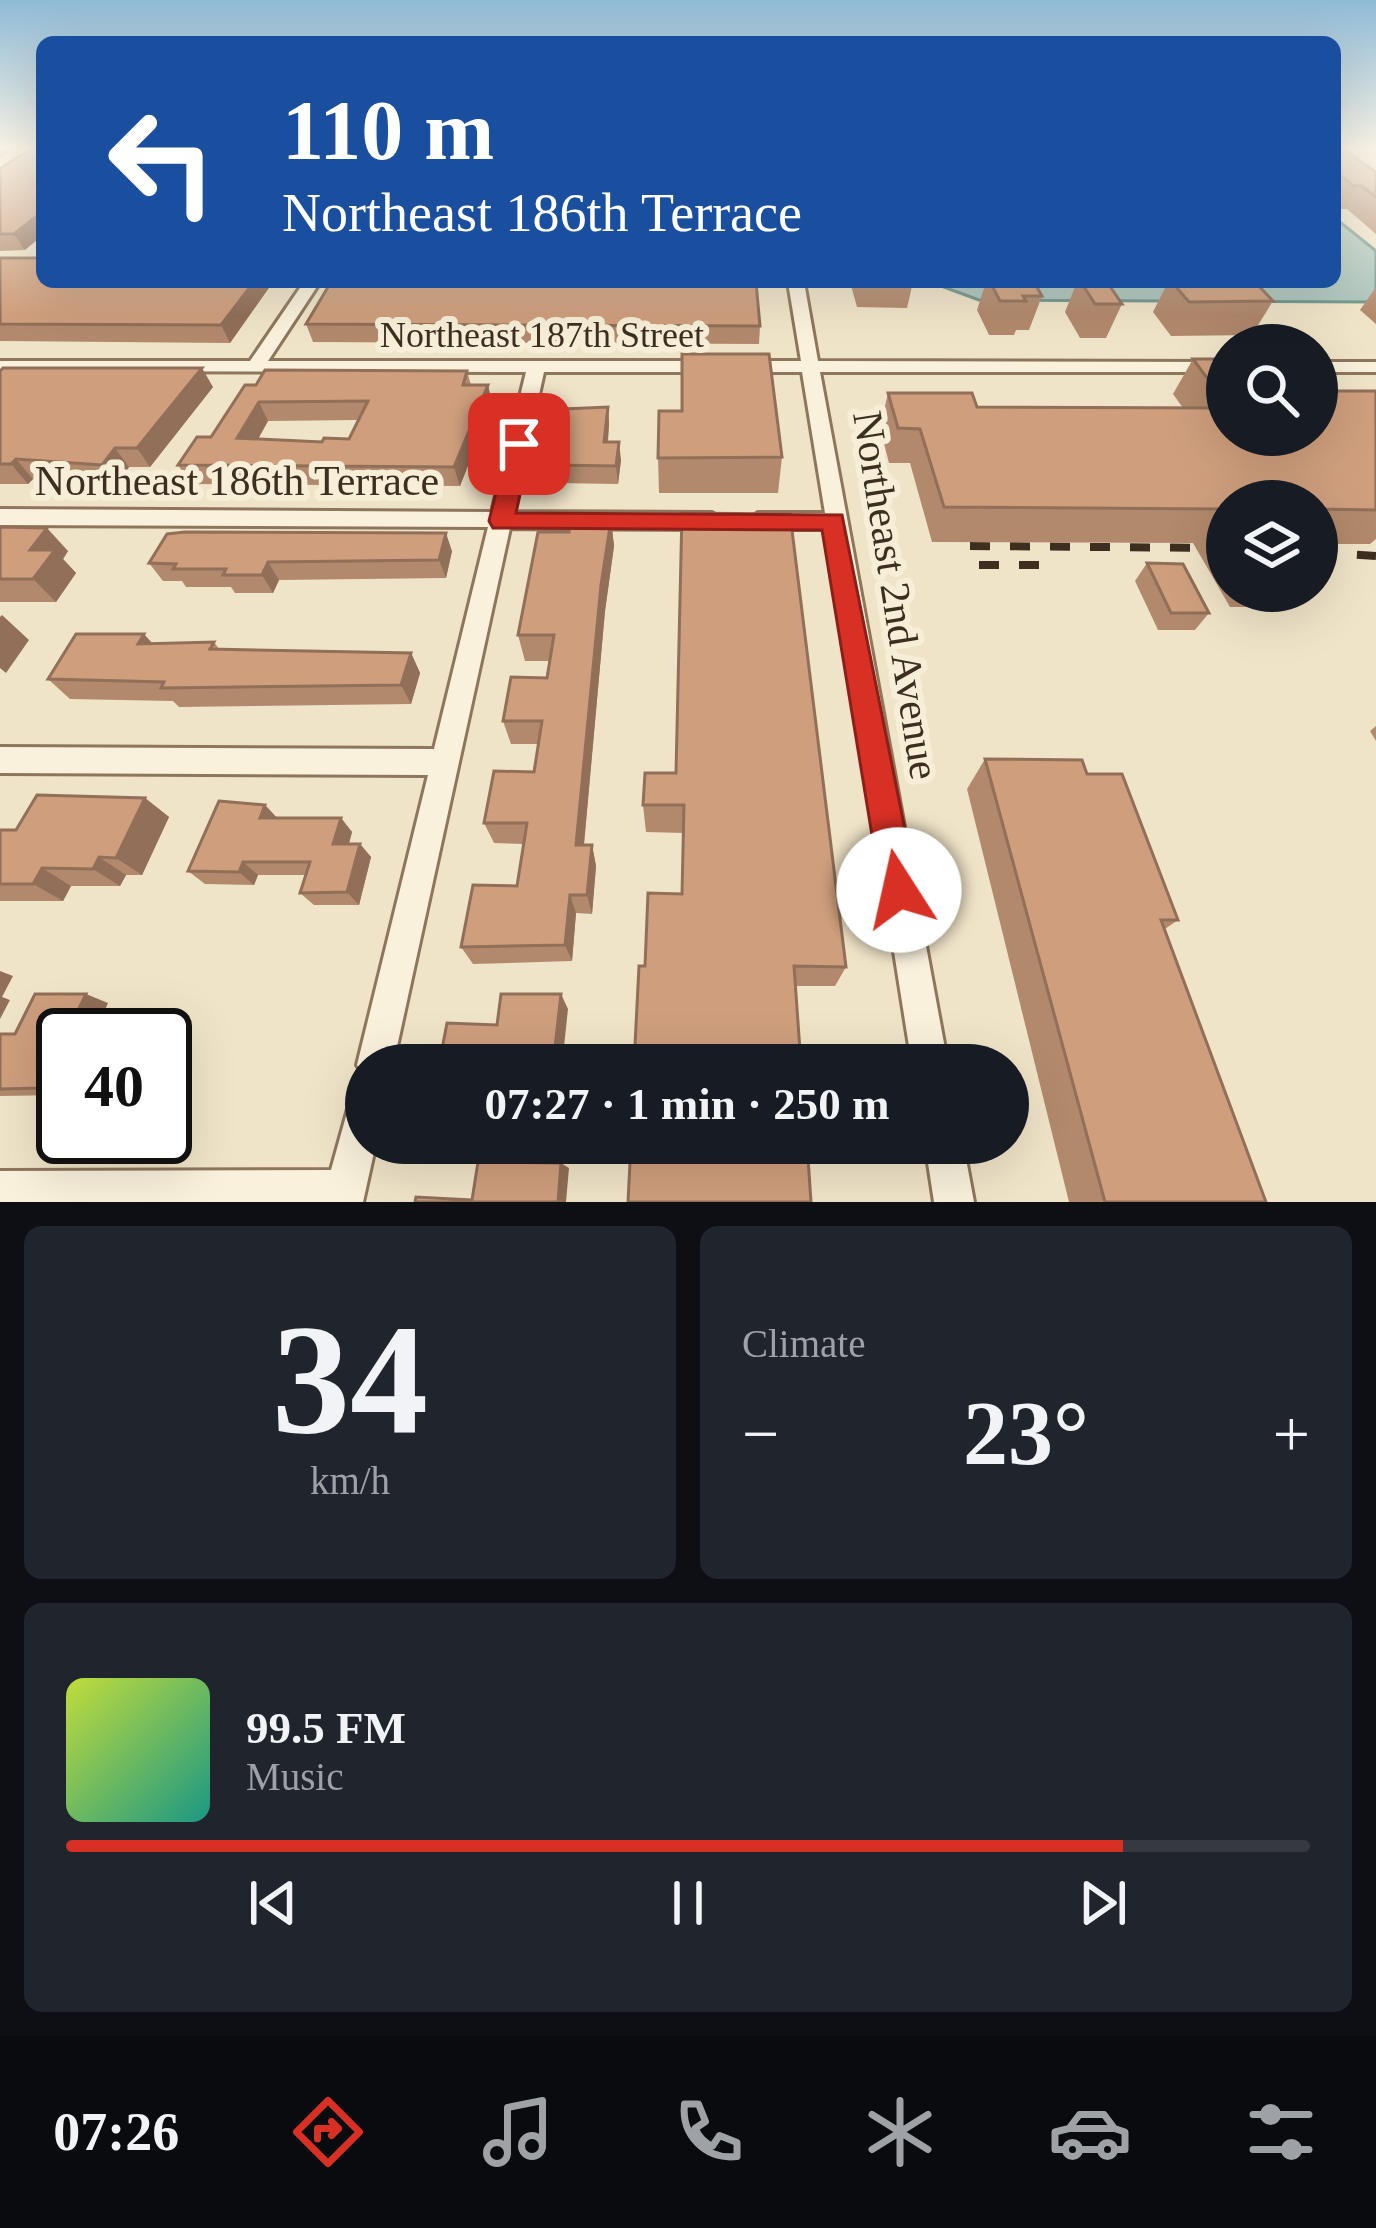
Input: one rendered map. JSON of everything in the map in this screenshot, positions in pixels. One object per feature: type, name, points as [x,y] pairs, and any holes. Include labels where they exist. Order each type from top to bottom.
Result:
[{"type":"street","points":[[255,367],[308,288]]},
{"type":"street","name":"Northeast 2nd Avenue","points":[[797,288],[833,521],[926,1044]]},
{"type":"street","name":"Northeast 187th Street","points":[[0,366],[1206,367]]},
{"type":"street","points":[[380,1044],[536,367]]},
{"type":"street","points":[[1338,367],[1376,367]]},
{"type":"street","name":"Northeast 186th Terrace","points":[[0,517],[833,521]]},
{"type":"street","points":[[2,764],[446,762]]},
{"type":"street","points":[[0,1191],[345,1196],[352,1164]]},
{"type":"street","points":[[948,1164],[954,1202]]},
{"type":"water","points":[[1341,223],[1376,251],[1376,302],[979,300],[946,288],[1341,288]]},
{"type":"building","points":[[0,204],[36,204],[36,217],[14,234],[0,234]]},
{"type":"building","points":[[0,258],[36,258],[36,288],[249,288],[221,325],[0,324]]},
{"type":"building","points":[[327,288],[757,288],[760,326],[306,324]]},
{"type":"building","points":[[993,288],[1037,288],[1042,296],[1023,296],[1026,301],[1000,301]]},
{"type":"building","points":[[1085,288],[1111,288],[1122,304],[1095,304]]},
{"type":"building","points":[[1177,288],[1261,288],[1273,301],[1189,302]]},
{"type":"building","points":[[682,354],[769,354],[782,457],[658,458],[659,411],[682,411]]},
{"type":"building","points":[[1193,359],[1206,359],[1206,377]]},
{"type":"building","points":[[3,368],[202,368],[137,448],[115,448],[102,465],[16,459],[0,464]]},
{"type":"building","points":[[265,370],[467,371],[463,385],[488,385],[454,467],[178,465],[197,437],[211,437],[245,385],[256,385]],"holes":[[[368,401],[349,439],[324,438],[322,442],[237,438],[259,402]]]},
{"type":"building","points":[[1338,391],[1376,391],[1376,510],[1338,509],[1338,480],[1206,480],[1206,509],[944,507],[920,429],[898,428],[888,393],[972,393],[977,407],[1206,408],[1206,456],[1338,456]]},
{"type":"building","points":[[608,407],[604,442],[619,442],[616,466],[553,465],[563,409]]},
{"type":"building","points":[[682,513],[790,514],[846,967],[794,966],[800,1044],[635,1044],[648,893],[682,894],[684,805],[643,805],[645,773],[676,773]]},
{"type":"building","points":[[571,520],[611,520],[576,845],[592,845],[587,895],[570,895],[565,945],[461,947],[473,885],[517,886],[527,823],[484,823],[494,771],[534,772],[542,721],[503,721],[511,677],[547,678],[554,635],[518,635],[538,532],[569,532]]},
{"type":"building","points":[[0,527],[47,528],[30,550],[55,550],[33,579],[0,579]]},
{"type":"building","points":[[446,533],[439,560],[268,562],[262,575],[223,575],[226,569],[173,569],[176,564],[149,563],[167,534]]},
{"type":"building","points":[[1147,563],[1183,564],[1209,613],[1171,613]]},
{"type":"building","points":[[76,634],[144,634],[138,644],[214,642],[210,649],[411,653],[401,685],[161,688],[164,682],[48,679]]},
{"type":"building","points":[[985,759],[1082,760],[1087,774],[1122,774],[1178,920],[1161,920],[1266,1202],[1105,1202]]},
{"type":"building","points":[[37,795],[145,798],[116,858],[99,857],[93,869],[42,868],[33,884],[0,884],[0,830],[16,830]]},
{"type":"building","points":[[219,801],[265,805],[260,818],[341,818],[333,844],[360,844],[347,892],[300,893],[310,862],[243,862],[239,872],[188,871]]},
{"type":"building","points":[[35,994],[86,994],[79,1008],[36,1008],[36,1088],[0,1089],[0,1034],[15,1034]]},
{"type":"building","points":[[501,994],[561,994],[555,1044],[443,1044],[447,1023],[497,1025]]},
{"type":"building","points":[[478,1164],[561,1164],[558,1202],[415,1202],[416,1197],[472,1200]]},
{"type":"building","points":[[630,1164],[808,1164],[811,1202],[628,1202]]},
{"type":"railway","points":[[970,546],[1206,548]]},
{"type":"railway","points":[[1338,553],[1376,556]]},
{"type":"railway","points":[[979,565],[1047,565]]},
{"type":"route","points":[[519,444],[502,521],[833,521],[899,890]]}]
